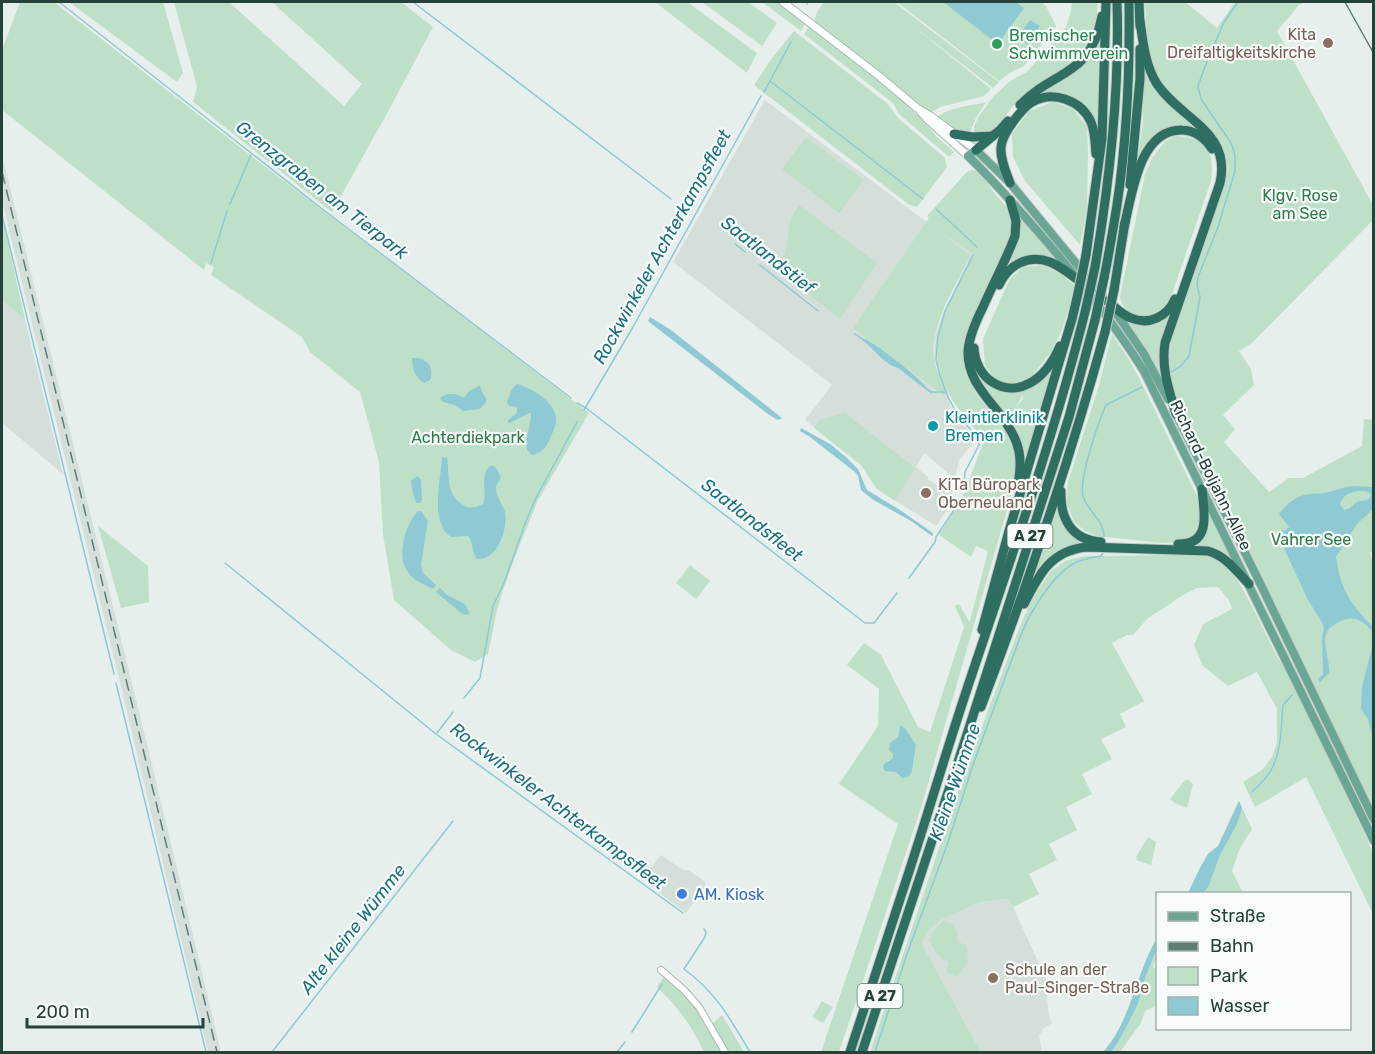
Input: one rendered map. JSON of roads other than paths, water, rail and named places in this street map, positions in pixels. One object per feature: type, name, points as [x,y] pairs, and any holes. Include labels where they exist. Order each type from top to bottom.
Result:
[{"type":"highway","points":[[972,156],[1000,130],[1030,95],[1087,56],[1099,33],[1105,2]]},
{"type":"highway","points":[[971,676],[977,646],[1009,531],[1072,319],[1086,255],[1102,128],[1105,2]]},
{"type":"highway","name":"A 27","points":[[850,1053],[1072,366],[1095,267],[1106,203],[1113,133],[1118,2]]},
{"type":"highway","name":"A 27","points":[[862,1053],[1069,417],[1095,320],[1117,204],[1124,142],[1128,84],[1129,2]]},
{"type":"highway","points":[[962,750],[979,715],[1050,515],[1105,332],[1114,290],[1134,158],[1140,79],[1139,2]]},
{"type":"highway","points":[[1140,21],[1147,62],[1153,78],[1166,95],[1208,133],[1217,148],[1222,165],[1220,183],[1165,343],[1165,373],[1176,414]]},
{"type":"highway","points":[[1010,183],[1001,153],[1004,135],[1026,106],[1041,98],[1052,97],[1064,98],[1074,103],[1089,119],[1094,135],[1097,181]]},
{"type":"highway","points":[[1107,301],[1128,317],[1142,321],[1160,317],[1174,303],[1217,177],[1218,166],[1207,142],[1194,133],[1184,130],[1167,133],[1157,138],[1142,161],[1124,227]]},
{"type":"highway","points":[[954,134],[972,137],[993,136]]},
{"type":"highway","points":[[1009,531],[1020,473],[1019,452],[1008,426],[976,384],[969,365],[968,352],[970,339],[979,316],[1015,236],[1016,221],[1010,200]]},
{"type":"highway","points":[[1072,319],[1052,362],[1031,382],[1020,387],[1004,388],[987,379],[978,366],[974,355],[975,338],[1000,281],[1011,268],[1026,260],[1042,260],[1052,263],[1078,279]]},
{"type":"highway","points":[[1062,477],[1061,508],[1065,519],[1080,536],[1096,542],[1190,543],[1197,538],[1204,527],[1202,489]]},
{"type":"highway","points":[[1007,639],[1043,571],[1057,557],[1080,547],[1208,551],[1222,557],[1249,584]]},
{"type":"main road","points":[[783,2],[917,108],[954,134],[972,156]]},
{"type":"main road","points":[[917,108],[972,156]]},
{"type":"main road","name":"Richard-Boljahn-Allee","points":[[972,156],[1010,183],[1107,301],[1144,354],[1258,579],[1374,820]]},
{"type":"main road","name":"Richard-Boljahn-Allee","points":[[972,156],[1078,279],[1113,324],[1144,371],[1374,841]]},
{"type":"street","points":[[661,970],[699,1007],[725,1053]]},
{"type":"water","points":[[943,2],[1016,2],[1024,8],[998,44]]},
{"type":"water","points":[[1030,20],[1040,26],[1027,44],[1017,38]]},
{"type":"water","points":[[650,317],[671,330],[782,418],[778,420],[768,414],[648,321]]},
{"type":"water","points":[[866,339],[892,357],[933,395],[884,360],[862,340]]},
{"type":"water","points":[[412,358],[428,363],[431,371],[430,380],[424,383],[418,378],[413,369]]},
{"type":"water","points":[[517,384],[535,392],[547,401],[555,412],[555,427],[549,441],[540,452],[532,455],[527,450],[531,413],[508,422],[517,413],[517,407],[509,406],[507,402],[512,389]]},
{"type":"water","points":[[478,386],[486,398],[486,402],[480,409],[463,411],[440,399],[450,394],[465,397],[469,391]]},
{"type":"water","points":[[801,428],[830,444],[847,458],[858,469],[867,490],[900,510],[933,535],[872,499],[861,490],[855,472],[800,431]]},
{"type":"water","points":[[442,457],[447,458],[451,491],[454,497],[467,507],[483,504],[484,478],[488,468],[492,465],[501,477],[496,488],[506,519],[500,542],[491,555],[477,559],[468,536],[451,537],[444,530],[438,511]]},
{"type":"water","points":[[418,476],[421,480],[422,500],[416,503],[411,480]]},
{"type":"water","name":"Vahrer See","points":[[1352,486],[1373,487],[1373,509],[1357,524],[1336,557],[1344,588],[1358,611],[1373,627],[1373,632],[1364,623],[1351,618],[1331,627],[1325,639],[1329,673],[1320,682],[1318,679],[1323,675],[1323,624],[1308,600],[1282,544],[1286,540],[1279,532],[1289,527],[1279,514],[1300,496],[1327,493]],"holes":[[[1366,491],[1370,493],[1369,499],[1357,502],[1344,510],[1340,504],[1345,496],[1349,493]]]},
{"type":"water","points":[[418,511],[421,511],[428,521],[421,565],[423,573],[436,585],[433,589],[411,576],[403,562],[404,538]]},
{"type":"water","points":[[440,588],[447,595],[465,604],[470,614],[461,613],[436,592]]},
{"type":"water","points":[[1373,644],[1373,738],[1368,719],[1361,709],[1362,687]]},
{"type":"water","points":[[900,725],[906,729],[916,745],[912,772],[908,777],[902,778],[895,772],[885,771],[883,768],[884,764],[893,758],[889,750],[890,743],[898,737]]},
{"type":"water","points":[[1239,801],[1242,808],[1237,824],[1220,855],[1208,887],[1204,892],[1188,892],[1208,854],[1218,846]]},
{"type":"water","points":[[1156,940],[1156,950],[1137,1006],[1111,1052],[1103,1052],[1127,1012]]},
{"type":"waterway","name":"Grenzgraben am Tierpark","points":[[59,2],[321,208],[571,398]]},
{"type":"waterway","points":[[413,2],[671,199]]},
{"type":"waterway","name":"Kleine Wümme","points":[[1171,372],[1181,366],[1189,356],[1200,297],[1198,277],[1218,227],[1235,171],[1235,155],[1231,143],[1201,99],[1198,86],[1224,22],[1238,2]]},
{"type":"waterway","name":"Rockwinkeler Achterkampsfleet","points":[[764,92],[791,42]]},
{"type":"waterway","name":"Saatlandsfleet","points":[[770,81],[923,199]]},
{"type":"waterway","name":"Rockwinkeler Achterkampsfleet","points":[[584,410],[633,327],[761,96]]},
{"type":"waterway","points":[[230,204],[251,155]]},
{"type":"waterway","name":"Saatlandsfleet","points":[[936,209],[977,247]]},
{"type":"waterway","points":[[211,263],[227,211]]},
{"type":"waterway","points":[[2,215],[114,674]]},
{"type":"waterway","name":"Saatlandstief","points":[[735,244],[745,252]]},
{"type":"waterway","name":"Saatlandsfleet","points":[[964,486],[965,472],[979,445],[978,438],[957,414],[948,397],[936,358],[938,336],[945,311],[973,255]]},
{"type":"waterway","name":"Saatlandstief","points":[[760,265],[818,311]]},
{"type":"waterway","name":"Saatlandstief","points":[[855,334],[864,340]]},
{"type":"waterway","name":"Kleine Wümme","points":[[1104,537],[1102,526],[1083,496],[1086,464],[1106,405],[1142,387]]},
{"type":"waterway","name":"Saatlandstief","points":[[929,390],[945,392]]},
{"type":"waterway","name":"Saatlandsfleet","points":[[577,403],[865,623],[874,623],[897,593]]},
{"type":"waterway","name":"Rockwinkeler Achterkampsfleet","points":[[464,698],[480,678],[493,606],[504,583],[526,521],[577,422]]},
{"type":"waterway","name":"Saatlandsfleet","points":[[909,578],[962,498]]},
{"type":"waterway","name":"Kleine Wümme","points":[[875,1052],[974,762],[1022,632],[1037,604],[1065,569],[1076,562],[1101,556],[1103,553]]},
{"type":"waterway","name":"Rockwinkeler Achterkampsfleet","points":[[225,563],[436,734],[683,913]]},
{"type":"waterway","points":[[116,683],[206,1052]]},
{"type":"waterway","points":[[1252,792],[1267,776],[1275,763],[1283,705],[1292,695]]},
{"type":"waterway","name":"Rockwinkeler Achterkampsfleet","points":[[437,733],[453,712]]},
{"type":"waterway","name":"Alte kleine Wümme","points":[[272,1052],[453,821]]},
{"type":"waterway","name":"Rockwinkeler Achterkampsfleet","points":[[704,929],[705,937],[684,969],[714,997],[750,1052]]},
{"type":"waterway","points":[[632,1032],[662,984]]},
{"type":"waterway","points":[[617,1052],[625,1042]]},
{"type":"tram line","points":[[1345,2],[1374,54]]},
{"type":"railway","points":[[2,172],[217,1052]]},
{"type":"place","name":"Kita Dreifaltigkeitskirche","points":[[1328,43]]},
{"type":"place","name":"Bremischer Schwimmverein","points":[[997,44]]},
{"type":"place","name":"Kleintierklinik Bremen","points":[[933,426]]},
{"type":"place","name":"KiTa Büropark Oberneuland","points":[[926,493]]},
{"type":"place","name":"AM. Kiosk","points":[[682,894]]},
{"type":"place","name":"Schule an der Paul-Singer-Straße","points":[[993,978]]},
{"type":"park label","name":"Klgv. Rose am See","points":[[1300,204]]},
{"type":"park label","name":"Achterdiekpark","points":[[468,437]]}]
